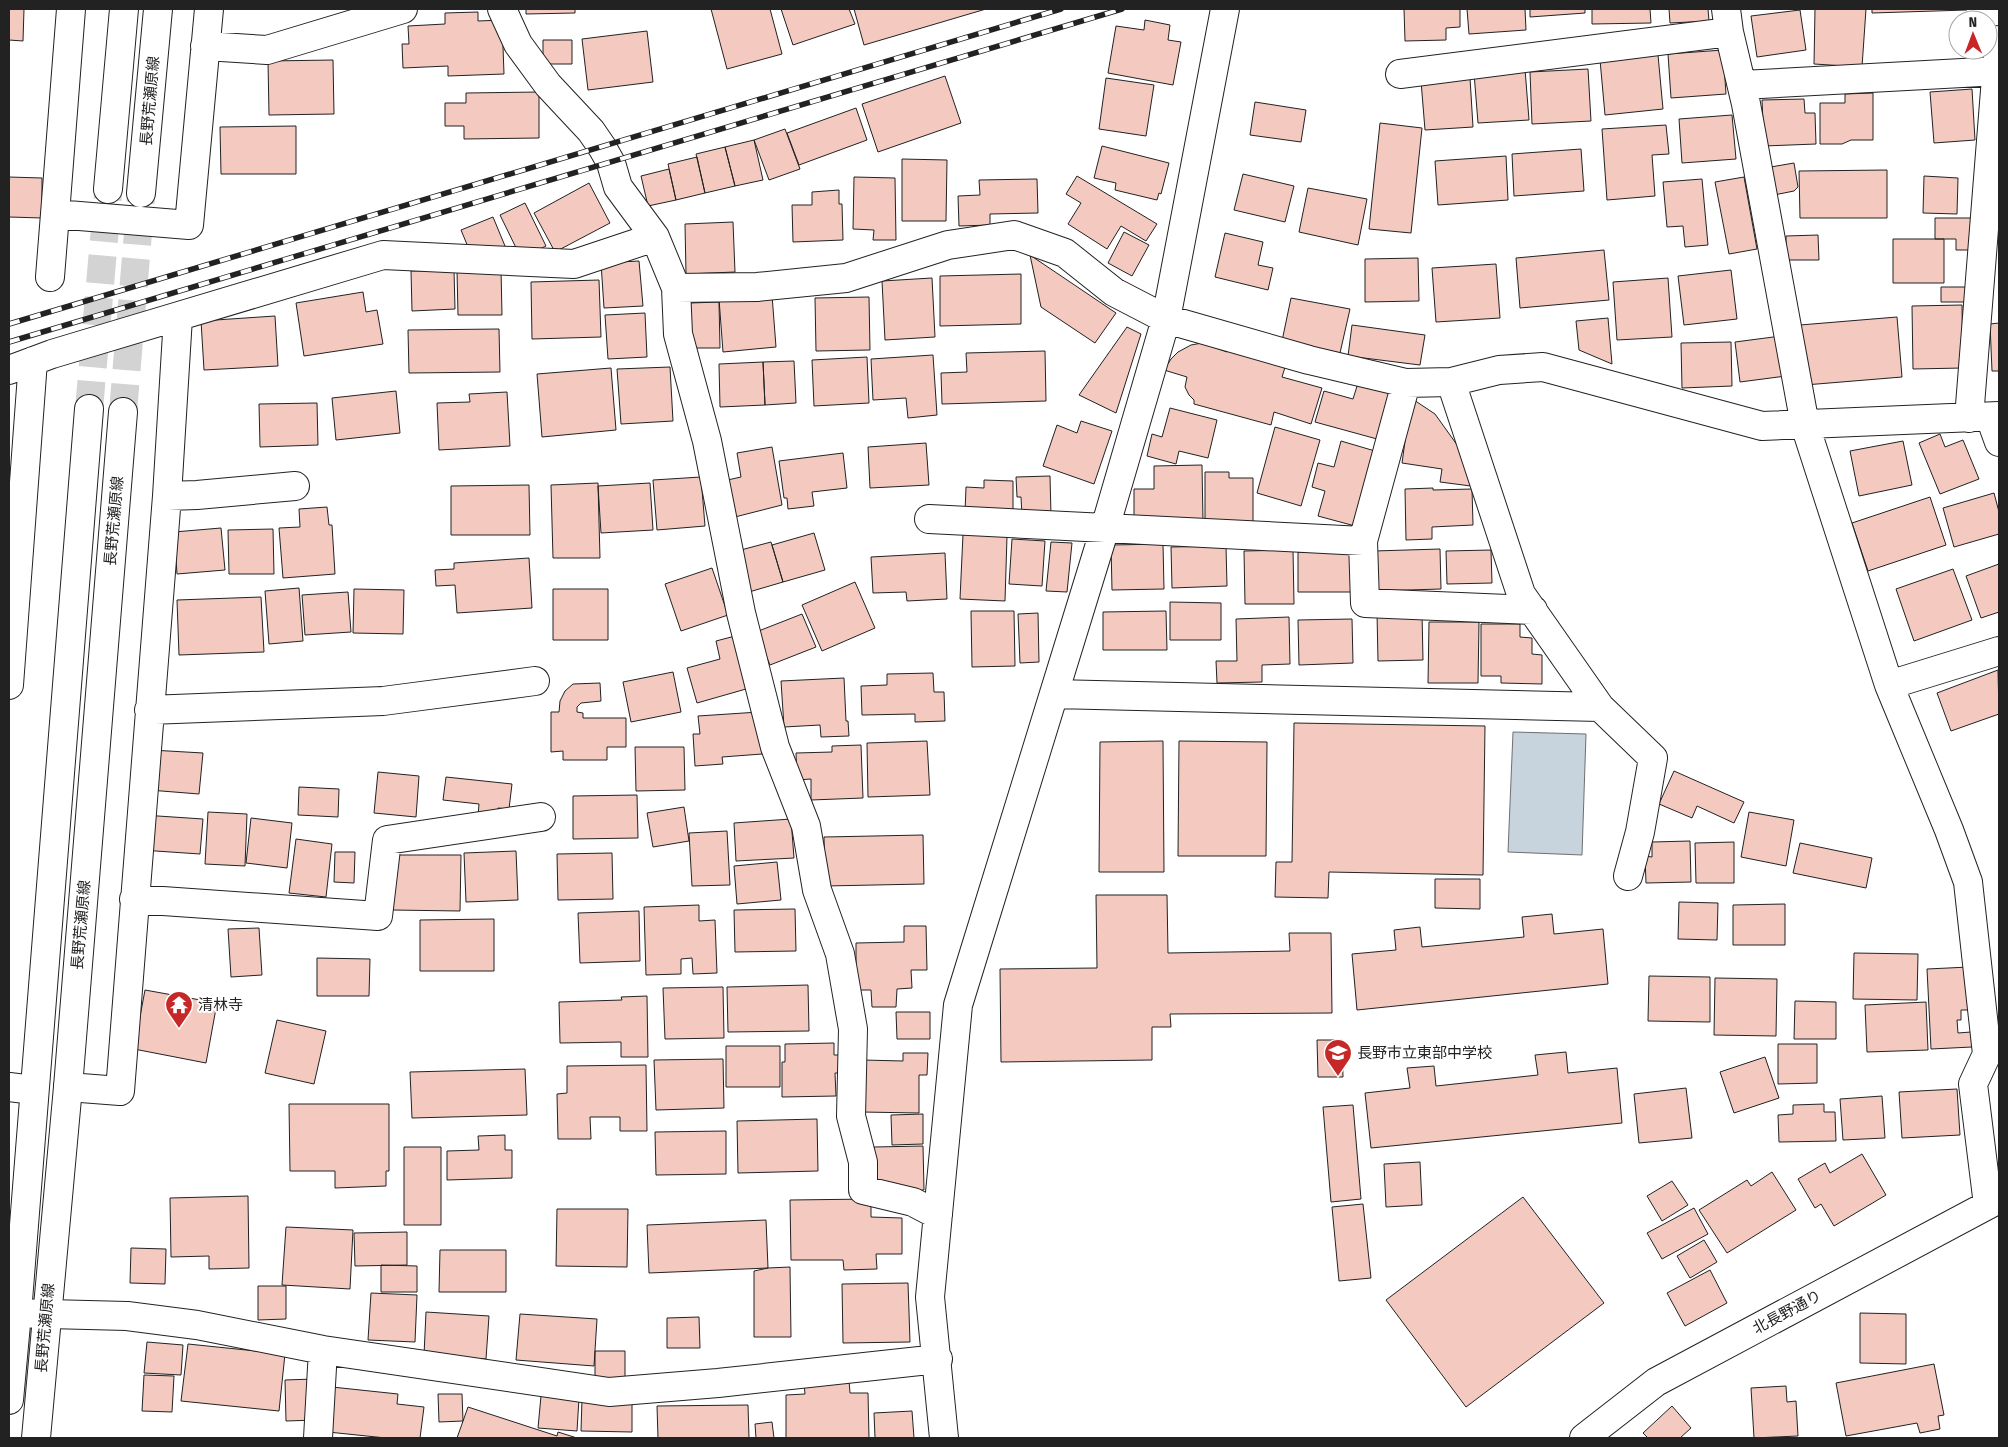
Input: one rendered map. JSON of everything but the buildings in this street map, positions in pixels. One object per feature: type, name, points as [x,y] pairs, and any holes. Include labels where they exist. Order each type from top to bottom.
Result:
[{"type":"street","points":[[50,277],[71,9]]},
{"type":"street","points":[[108,189],[124,9]]},
{"type":"street","name":"長野荒瀬原線","points":[[141,193],[158,9]]},
{"type":"street","points":[[55,214],[190,225],[209,9]]},
{"type":"street","points":[[205,46],[267,50],[403,9]]},
{"type":"street","points":[[502,9],[518,44],[548,85],[591,131],[611,163],[618,187],[655,237],[676,288],[678,334],[707,441],[741,613],[775,747],[806,826],[817,890],[840,954],[853,1029],[851,1116],[863,1162],[863,1190],[913,1202],[938,1215]]},
{"type":"street","points":[[944,1438],[938,1359],[930,1297],[958,1005],[1105,528],[1166,319],[1225,9]]},
{"type":"street","points":[[1400,74],[1727,20],[1742,85],[1805,425],[1889,685],[1949,830],[1968,882],[1987,1054],[1973,1084],[1994,1202]]},
{"type":"street","points":[[676,288],[757,287],[846,278],[948,245],[1014,235],[1065,253],[1114,292],[1166,319],[1309,360],[1406,383],[1450,382],[1499,370],[1543,367],[1762,426],[1989,423],[1999,40]]},
{"type":"street","points":[[1742,85],[1998,71]]},
{"type":"street","points":[[9,685],[21,365],[383,255],[574,264],[655,237]]},
{"type":"street","points":[[68,1087],[120,1091],[167,496],[178,317]]},
{"type":"street","points":[[1450,382],[1521,594],[1600,707],[1653,758],[1640,832],[1628,876]]},
{"type":"street","points":[[1406,383],[1363,541],[1365,603],[1533,610]]},
{"type":"street","name":"長野荒瀬原線","points":[[9,1400],[21,1089],[89,409]]},
{"type":"street","name":"長野荒瀬原線","points":[[36,1438],[68,1087],[123,412]]},
{"type":"street","points":[[167,496],[295,486]]},
{"type":"street","points":[[929,519],[1363,541]]},
{"type":"street","points":[[1889,685],[1999,651]]},
{"type":"street","points":[[149,710],[383,701],[535,681]]},
{"type":"street","points":[[1054,694],[1600,707]]},
{"type":"street","points":[[134,899],[378,916],[387,840],[541,817]]},
{"type":"street","name":"北長野通り","points":[[1584,1438],[1656,1382],[1994,1202]]},
{"type":"street","points":[[13,1313],[128,1316],[196,1325],[323,1350],[609,1392],[718,1383],[938,1359]]},
{"type":"street","points":[[318,1438],[323,1350]]},
{"type":"shaded area","points":[[1513,732],[1586,734],[1582,855],[1508,852]]},
{"type":"tunnel","points":[[89,409],[108,194]]},
{"type":"tunnel","points":[[123,412],[141,197]]},
{"type":"railway","points":[[9,324],[1061,9]]},
{"type":"railway","points":[[9,342],[1122,9]]},
{"type":"place","name":"清林寺","points":[[179,1029]]},
{"type":"place","name":"長野市立東部中学校","points":[[1338,1077]]}]
